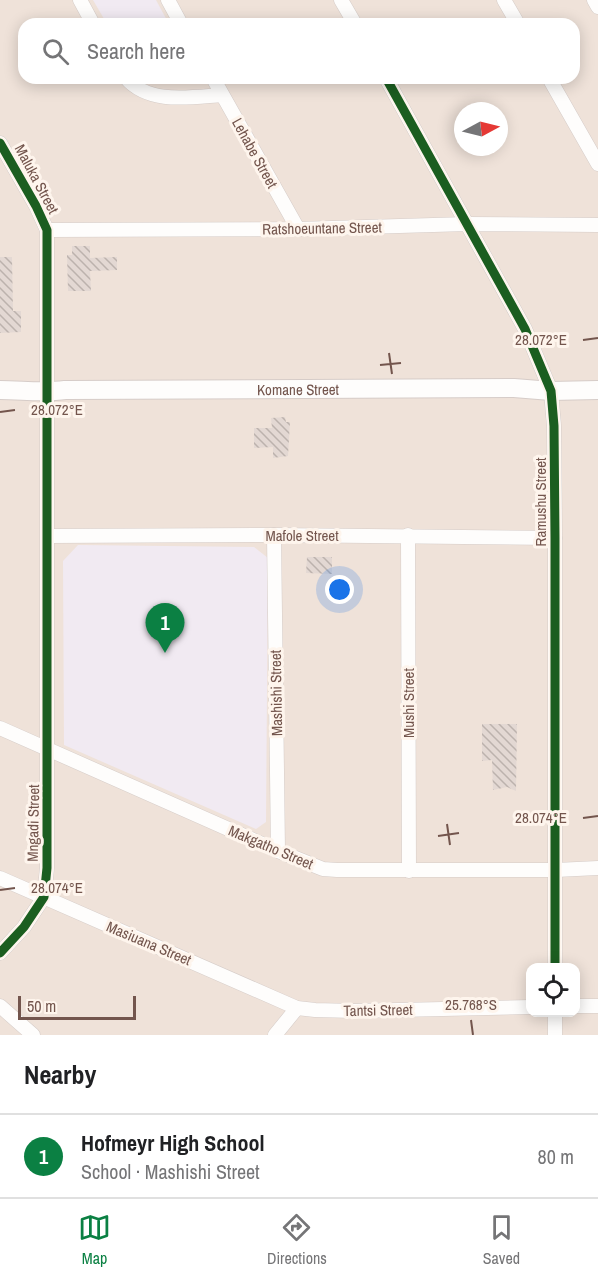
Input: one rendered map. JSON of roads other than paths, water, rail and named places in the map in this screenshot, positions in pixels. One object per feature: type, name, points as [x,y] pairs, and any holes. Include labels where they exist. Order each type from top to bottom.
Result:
[{"type":"street","points":[[80,0],[90,18]]},
{"type":"street","points":[[168,0],[178,18]]},
{"type":"street","points":[[341,0],[352,18]]},
{"type":"street","points":[[504,0],[514,18]]},
{"type":"street","points":[[594,0],[598,7]]},
{"type":"street","points":[[132,84],[139,90],[158,96],[222,95]]},
{"type":"street","name":"Lehabe Street","points":[[216,84],[298,229]]},
{"type":"street","name":"Ramushu Street","points":[[389,84],[525,329],[551,391],[554,426],[555,538],[555,963]]},
{"type":"street","points":[[552,84],[598,164]]},
{"type":"street","name":"Maluka Street","points":[[0,143],[47,230]]},
{"type":"street","name":"Ratshoeuntane Street","points":[[47,230],[298,229],[466,224],[598,225]]},
{"type":"street","name":"Mngadi Street","points":[[0,954],[24,927],[44,897],[49,836],[47,230]]},
{"type":"street","name":"Komane Street","points":[[0,390],[30,390],[47,393],[89,390],[514,388],[551,391],[598,390]]},
{"type":"street","name":"Mashishi Street","points":[[274,535],[278,850]]},
{"type":"street","name":"Mafole Street","points":[[48,536],[408,535],[555,538]]},
{"type":"street","name":"Mushi Street","points":[[408,535],[409,871]]},
{"type":"street","name":"Makgatho Street","points":[[0,728],[323,869],[409,871],[598,868]]},
{"type":"street","name":"Masiuana Street","points":[[0,878],[297,1008]]},
{"type":"street","points":[[0,1006],[33,1035]]},
{"type":"street","points":[[580,1006],[598,1006]]},
{"type":"street","name":"Tantsi Street","points":[[297,1008],[354,1011],[526,1007]]},
{"type":"street","points":[[275,1035],[297,1008]]},
{"type":"street","points":[[555,1017],[555,1035]]},
{"type":"place","name":"Hofmeyr High School","points":[[165,653]]}]
